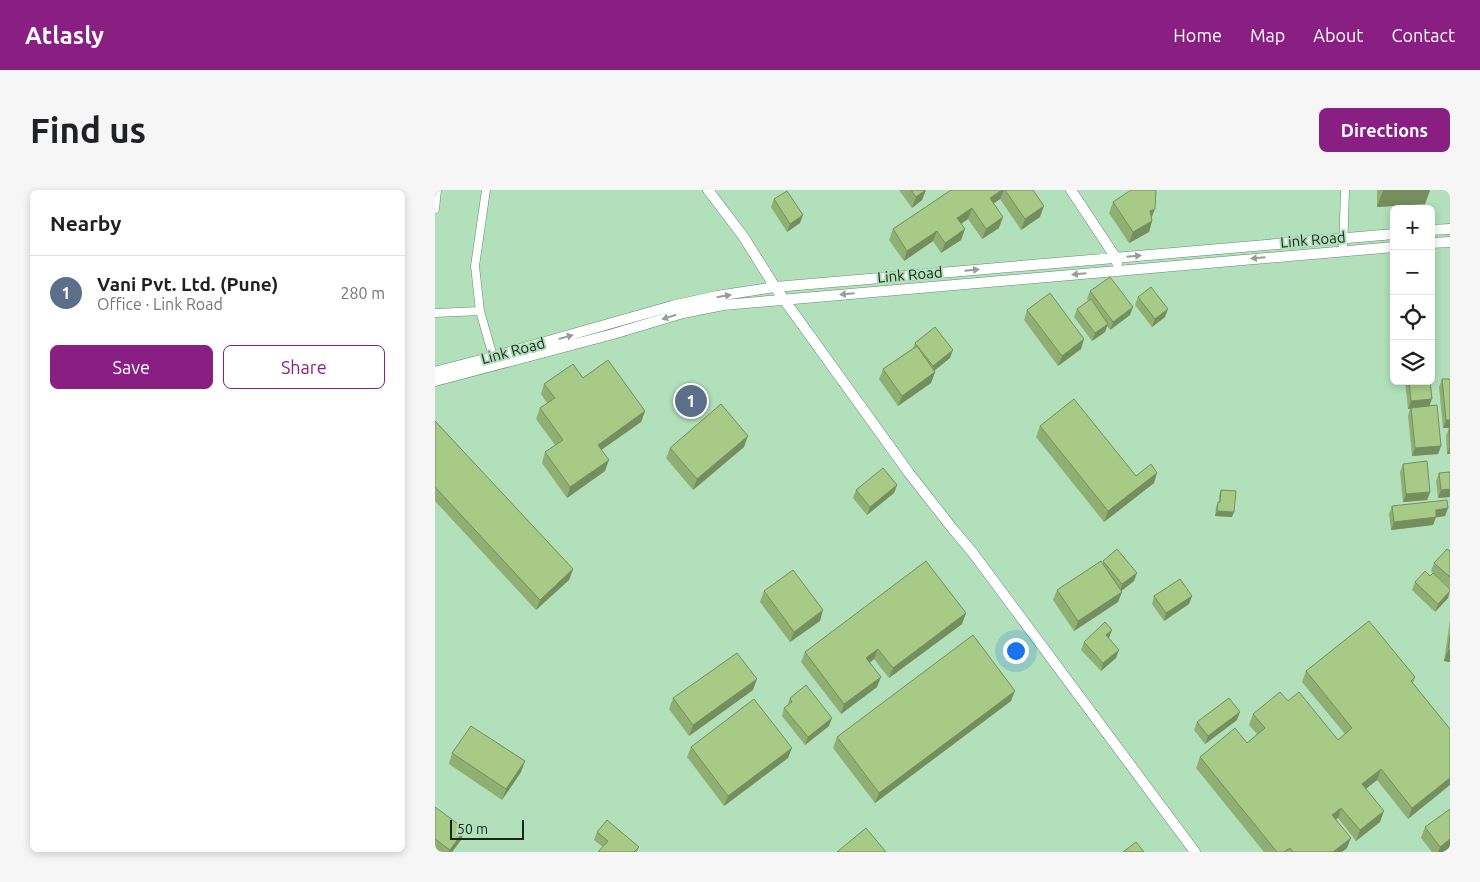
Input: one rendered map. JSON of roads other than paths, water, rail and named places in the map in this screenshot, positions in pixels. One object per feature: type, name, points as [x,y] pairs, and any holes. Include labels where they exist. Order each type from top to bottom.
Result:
[{"type":"street","points":[[435,209],[437,190]]},
{"type":"street","points":[[486,190],[475,266],[480,311],[495,361]]},
{"type":"street","points":[[708,190],[743,236],[784,300],[909,473],[973,553],[1195,852]]},
{"type":"street","points":[[1071,190],[1116,258],[1118,270]]},
{"type":"street","points":[[1343,251],[1345,190]]},
{"type":"street","points":[[1435,230],[1450,229]]},
{"type":"street","name":"Link Road","points":[[435,381],[672,306],[717,296],[775,287],[1390,234]]},
{"type":"street","points":[[1435,243],[1450,242]]},
{"type":"street","name":"Link Road","points":[[435,372],[495,361],[613,334],[683,313],[723,305],[1390,246]]},
{"type":"street","points":[[435,313],[480,311]]},
{"type":"place","name":"Vani Pvt. Ltd. (Pune)","points":[[691,401]]}]
